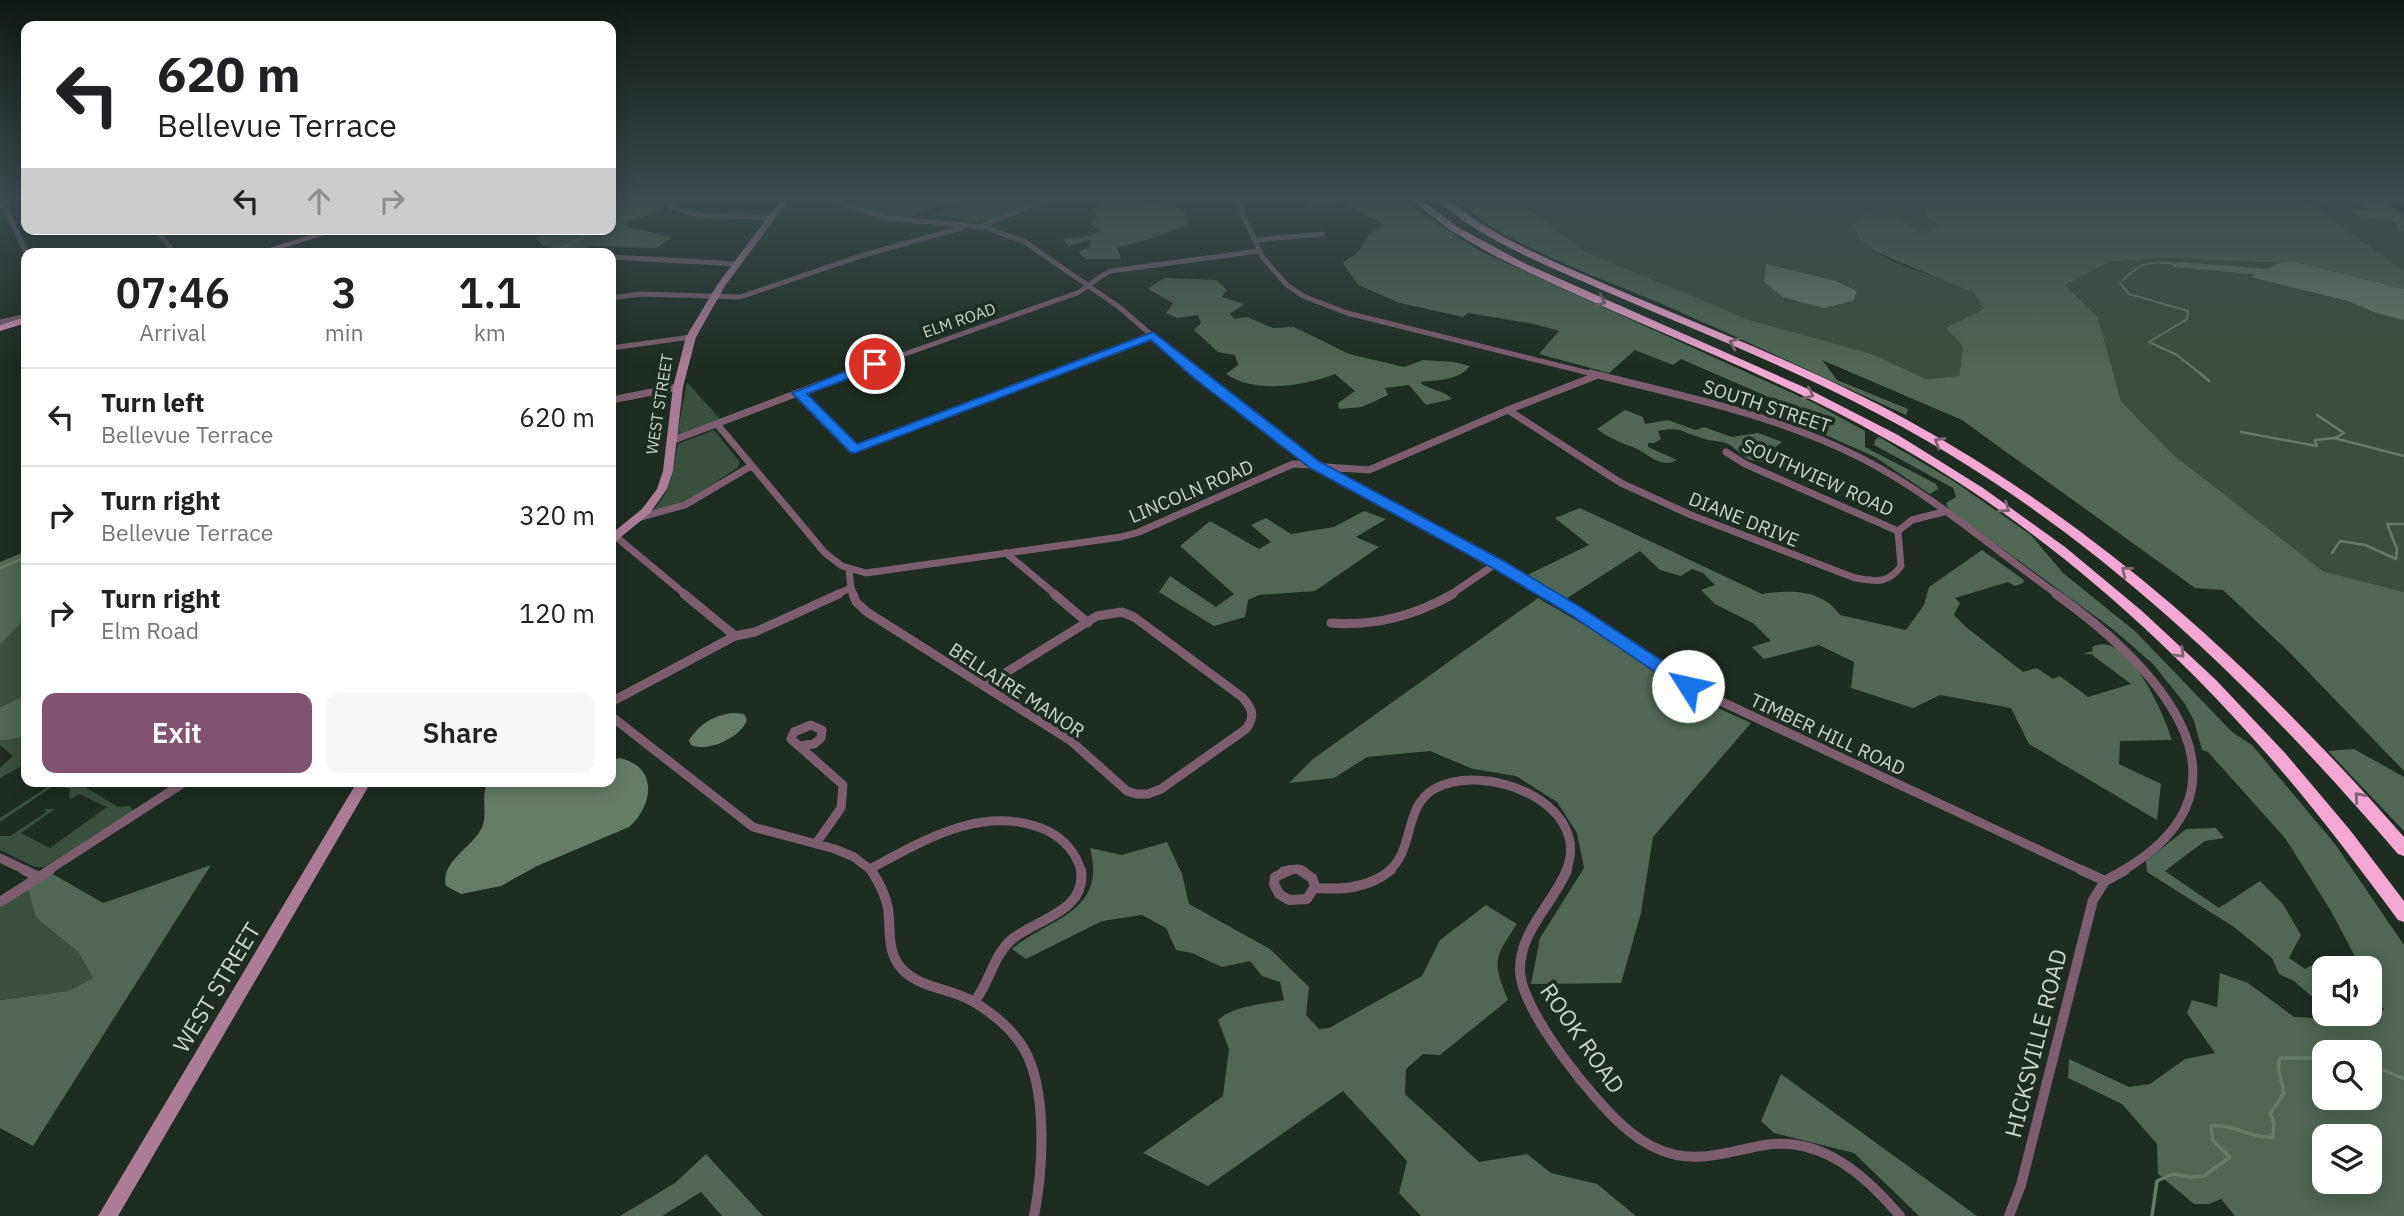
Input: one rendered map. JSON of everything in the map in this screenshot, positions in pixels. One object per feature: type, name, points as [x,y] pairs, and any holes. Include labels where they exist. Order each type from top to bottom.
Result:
[{"type":"highway","points":[[1502,255],[1793,386],[1873,426],[1955,474],[2028,525],[2121,598],[2229,702],[2322,808],[2404,915]]},
{"type":"highway","points":[[1532,255],[1871,405],[2014,488],[2122,568],[2212,646],[2310,743],[2404,849]]},
{"type":"main road","name":"WEST STREET","points":[[616,536],[653,504],[662,489],[668,471],[678,387],[691,337],[713,297],[744,255]]},
{"type":"main road","points":[[0,328],[21,320]]},
{"type":"main road","name":"WEST STREET","points":[[107,1216],[361,787]]},
{"type":"street","points":[[616,298],[657,294],[745,296],[869,255]]},
{"type":"street","name":"TIMBER HILL ROAD","points":[[1045,255],[1089,285],[1199,376],[1315,465],[1497,563],[1577,611],[1688,686],[2105,881]]},
{"type":"street","name":"ELM ROAD","points":[[671,441],[1062,299],[1089,285],[1096,277],[1121,269],[1230,255]]},
{"type":"street","name":"SOUTH STREET","points":[[1261,255],[1270,271],[1284,285],[1321,305],[1752,414],[1812,434],[1884,470],[1943,512],[2124,647],[2154,678],[2184,728],[2193,771],[2191,796],[2186,811],[2178,825],[2151,852],[2124,872],[2105,881]]},
{"type":"street","points":[[616,257],[737,264]]},
{"type":"street","points":[[1076,275],[1121,269]]},
{"type":"street","points":[[0,322],[21,319]]},
{"type":"street","points":[[799,393],[855,449],[1153,336]]},
{"type":"street","points":[[616,347],[691,337]]},
{"type":"street","name":"LINCOLN ROAD","points":[[849,570],[872,573],[1130,534],[1293,464],[1369,470],[1508,410],[1598,375]]},
{"type":"street","points":[[616,399],[678,387]]},
{"type":"street","name":"DIANE DRIVE","points":[[1508,410],[1621,483],[1736,534],[1855,578],[1878,581],[1893,577],[1901,566],[1898,531]]},
{"type":"street","points":[[616,699],[735,636],[755,632],[851,588],[849,570],[825,553],[717,424]]},
{"type":"street","name":"SOUTHVIEW ROAD","points":[[1726,452],[1745,464],[1898,531]]},
{"type":"street","points":[[638,519],[667,514],[684,507],[751,466]]},
{"type":"street","points":[[1898,531],[1912,520],[1943,512]]},
{"type":"street","points":[[616,540],[735,636]]},
{"type":"street","points":[[984,686],[1088,623],[1006,553]]},
{"type":"street","points":[[1331,623],[1366,625],[1426,609],[1447,598],[1497,563]]},
{"type":"street","name":"BELLAIRE MANOR","points":[[851,588],[856,602],[867,612],[1071,741],[1126,791],[1136,795],[1147,795],[1161,789],[1252,722],[1252,707],[1242,697],[1134,617],[1122,612],[1110,612],[1097,616],[1088,623]]},
{"type":"street","points":[[616,720],[753,827],[817,842],[870,869],[886,898],[891,950],[902,969],[924,984],[974,1002],[1010,1032],[1025,1049],[1032,1067],[1041,1135],[1038,1203],[1034,1216]]},
{"type":"street","points":[[799,746],[843,785],[846,794],[843,805],[817,842]]},
{"type":"street","name":"ROOK ROAD","points":[[1315,888],[1358,888],[1376,881],[1391,870],[1400,859],[1416,807],[1422,798],[1439,787],[1480,779],[1501,783],[1528,794],[1561,820],[1572,843],[1567,874],[1544,905],[1525,944],[1520,967],[1522,988],[1532,1010],[1550,1037],[1608,1112],[1634,1136],[1660,1150],[1686,1157],[1721,1156],[1768,1144],[1787,1143],[1808,1148],[1859,1173],[1883,1195],[1900,1216]]},
{"type":"street","points":[[0,902],[177,787]]},
{"type":"street","points":[[870,869],[937,835],[985,822],[1035,825],[1067,843],[1080,866],[1081,888],[1066,906],[1009,942],[986,989],[974,1002]]},
{"type":"street","points":[[0,858],[39,877]]},
{"type":"street","name":"HICKSVILLE ROAD","points":[[2009,1216],[2021,1185],[2093,900],[2105,881]]},
{"type":"shaded area","points":[[1081,255],[1120,255],[1121,259],[1086,259]]},
{"type":"shaded area","points":[[1354,255],[1488,255],[1814,403],[1865,431],[1865,447],[1936,484],[1938,489],[1930,494],[1875,457],[1819,432],[1826,422],[1681,359],[1673,365],[1635,350],[1609,373],[1539,354],[1559,331],[1468,313],[1463,317],[1400,303],[1358,285],[1343,263]]},
{"type":"shaded area","points":[[1546,255],[1592,255],[1749,320],[1872,354],[1926,379],[1959,376],[1963,346],[1946,328],[1984,309],[1974,293],[1883,255],[2381,255],[2404,271],[2404,289],[2292,261],[2279,263],[2163,258],[2110,262],[2065,285],[2098,317],[2121,401],[2175,456],[2323,571],[2404,592],[2404,771],[2288,651],[2223,590],[2195,588],[1962,420],[1822,360],[1837,380],[1908,409],[1906,415],[1662,304]]},
{"type":"shaded area","points":[[1592,255],[1882,255],[1971,292],[1985,310],[1963,346],[1959,376],[1925,379],[1872,354],[1749,321]]},
{"type":"shaded area","points":[[2381,255],[2404,255],[2404,271]]},
{"type":"shaded area","points":[[2163,258],[2279,263],[2292,261],[2404,289],[2404,592],[2323,571],[2175,456],[2121,401],[2098,317],[2065,285],[2110,262]]},
{"type":"shaded area","points":[[2292,261],[2404,289],[2404,320],[2376,313],[2348,301],[2251,277],[2279,263]]},
{"type":"shaded area","points":[[1766,264],[1836,281],[1857,291],[1853,301],[1824,308],[1783,297],[1764,282]]},
{"type":"shaded area","points":[[1164,278],[1216,280],[1227,290],[1222,297],[1244,304],[1230,314],[1234,319],[1247,317],[1273,328],[1294,327],[1349,354],[1404,367],[1423,360],[1470,366],[1460,375],[1420,382],[1452,399],[1426,405],[1409,385],[1385,388],[1388,395],[1362,407],[1339,409],[1338,403],[1355,391],[1335,374],[1309,382],[1280,386],[1237,380],[1226,374],[1238,365],[1235,355],[1218,352],[1194,330],[1201,323],[1198,315],[1177,318],[1166,313],[1173,303],[1148,289]]},
{"type":"shaded area","points":[[687,382],[720,419],[677,435]]},
{"type":"shaded area","points":[[1625,410],[1643,417],[1645,424],[1668,420],[1696,430],[1704,427],[1732,437],[1758,433],[1782,442],[1772,450],[1795,460],[1752,461],[1726,443],[1671,429],[1658,431],[1661,439],[1648,443],[1648,447],[1677,460],[1661,462],[1597,429]]},
{"type":"shaded area","points":[[714,430],[740,462],[737,468],[679,506],[652,511],[668,488],[678,444]]},
{"type":"shaded area","points":[[1879,437],[1955,482],[2031,535],[2063,573],[2136,632],[2232,732],[2252,745],[2335,844],[2404,945],[2404,1216],[2235,1216],[2221,1199],[2209,1204],[2194,1204],[2158,1174],[2157,1144],[2122,1104],[2068,1078],[2069,1059],[2129,1087],[2150,1084],[2185,1059],[2215,1053],[2187,1013],[2192,1000],[2217,1007],[2220,973],[2248,983],[2294,1017],[2312,1018],[2312,1026],[2382,1026],[2382,956],[2355,956],[2331,911],[2285,838],[2208,752],[2202,750],[2194,721],[2185,704],[2153,664],[2114,630],[1949,510],[1946,503],[1956,497],[1953,488],[1874,445]]},
{"type":"shaded area","points":[[1580,508],[1762,594],[1805,593],[1824,600],[1840,615],[1906,630],[1924,605],[1929,587],[1982,550],[2024,580],[2015,586],[2008,582],[1955,598],[1960,603],[1954,615],[1966,627],[2023,672],[2037,668],[2053,679],[2060,676],[2088,697],[2131,684],[2091,654],[2083,654],[2093,651],[2092,647],[2105,644],[2118,650],[2131,661],[2142,677],[2161,712],[2172,740],[2120,741],[2119,764],[2161,784],[2157,820],[2029,744],[2011,708],[1940,695],[1913,708],[1851,688],[1854,662],[1819,645],[1764,659],[1752,647],[1771,641],[1753,623],[1715,604],[1701,590],[1715,585],[1703,573],[1692,569],[1681,576],[1660,570],[1640,551],[1566,599],[1527,575],[1589,545],[1555,518]]},
{"type":"shaded area","points":[[1364,511],[1386,519],[1356,537],[1379,547],[1315,591],[1259,595],[1248,600],[1245,617],[1214,626],[1159,592],[1170,576],[1216,607],[1234,594],[1180,546],[1210,521],[1259,549],[1271,542],[1251,525],[1266,518],[1291,534],[1334,527]]},
{"type":"shaded area","points":[[21,553],[21,621],[0,645],[0,562]]},
{"type":"shaded area","points":[[1538,598],[1605,637],[1689,695],[1751,723],[1653,837],[1641,913],[1621,983],[1531,984],[1540,938],[1584,868],[1577,833],[1557,802],[1516,776],[1473,769],[1430,751],[1367,757],[1334,778],[1289,783],[1313,759]]},
{"type":"shaded area","points":[[21,621],[21,697],[0,707],[0,645]]},
{"type":"shaded area","points":[[21,697],[21,738],[0,741],[0,707]]},
{"type":"shaded area","points":[[733,713],[744,714],[747,720],[738,732],[715,745],[691,745],[689,740],[703,725],[713,718]]},
{"type":"shaded area","points":[[21,738],[21,767],[0,778],[0,768],[13,756],[0,745],[0,741]]},
{"type":"shaded area","points":[[2354,749],[2404,777],[2404,831],[2328,751]]},
{"type":"shaded area","points":[[616,759],[633,763],[641,770],[648,788],[643,809],[629,827],[537,866],[501,886],[461,894],[446,886],[445,878],[451,863],[483,825],[486,787],[616,787]]},
{"type":"shaded area","points":[[47,787],[52,787],[0,822],[0,818]]},
{"type":"shaded area","points":[[62,787],[85,787],[118,807],[130,806],[133,811],[44,867],[35,867],[0,850],[0,836],[10,836],[47,812],[44,809],[55,809],[21,833],[50,848],[107,807],[79,794],[71,799],[70,789]]},
{"type":"shaded area","points":[[2216,828],[2224,838],[2205,841],[2165,871],[2219,908],[2260,881],[2283,904],[2301,935],[2289,958],[2305,969],[2312,965],[2312,997],[2294,981],[2279,974],[2272,958],[2234,927],[2147,872],[2146,861],[2186,829]]},
{"type":"shaded area","points":[[1167,842],[1182,874],[1189,904],[1270,949],[1309,987],[1306,1015],[1319,1029],[1329,1028],[1422,976],[1440,940],[1486,905],[1517,924],[1498,960],[1499,977],[1508,1000],[1440,1055],[1423,1054],[1406,1069],[1405,1094],[1479,1162],[1527,1154],[1551,1173],[1597,1184],[1636,1216],[1421,1216],[1399,1193],[1407,1161],[1343,1091],[1208,1186],[1143,1153],[1223,1096],[1229,1049],[1218,1020],[1240,1009],[1284,1000],[1280,982],[1262,976],[1250,961],[1222,967],[1192,953],[1176,950],[1166,928],[1142,915],[1102,921],[1026,959],[1012,949],[1072,911],[1083,900],[1090,887],[1093,870],[1090,848],[1122,855]]},
{"type":"shaded area","points":[[211,865],[33,1146],[0,1128],[0,1000],[68,991],[93,978],[78,952],[36,918],[28,888],[51,873],[103,903]]},
{"type":"shaded area","points":[[28,888],[36,918],[78,952],[93,978],[68,991],[0,1000],[0,906]]},
{"type":"shaded area","points":[[1781,1074],[1977,1216],[1919,1216],[1854,1153],[1774,1133],[1761,1121]]},
{"type":"shaded area","points":[[706,1154],[763,1216],[722,1216],[701,1192],[662,1216],[620,1216],[675,1183]]},
{"type":"waterway","points":[[2178,265],[2160,262],[2146,264],[2120,283],[2129,294],[2188,311],[2187,319],[2149,342],[2177,355],[2202,375]]},
{"type":"waterway","points":[[2178,265],[2284,274]]},
{"type":"waterway","points":[[2200,373],[2209,381]]},
{"type":"waterway","points":[[2317,415],[2344,433],[2335,438]]},
{"type":"waterway","points":[[2241,432],[2317,446],[2315,440],[2334,438],[2404,456]]},
{"type":"waterway","points":[[2332,553],[2340,541],[2365,545],[2396,559],[2397,549],[2387,524],[2404,524]]},
{"type":"waterway","points":[[0,568],[21,559]]},
{"type":"waterway","points":[[2152,1216],[2157,1181],[2173,1174],[2204,1176],[2230,1157],[2213,1141],[2211,1126],[2273,1137],[2274,1123],[2270,1114],[2284,1093],[2278,1066],[2280,1058],[2312,1058]]},
{"type":"waterway","points":[[2382,1069],[2404,1079]]},
{"type":"route","points":[[875,364],[799,393],[855,449],[1153,336],[1199,376],[1315,465],[1497,563],[1577,611],[1688,686]]}]
